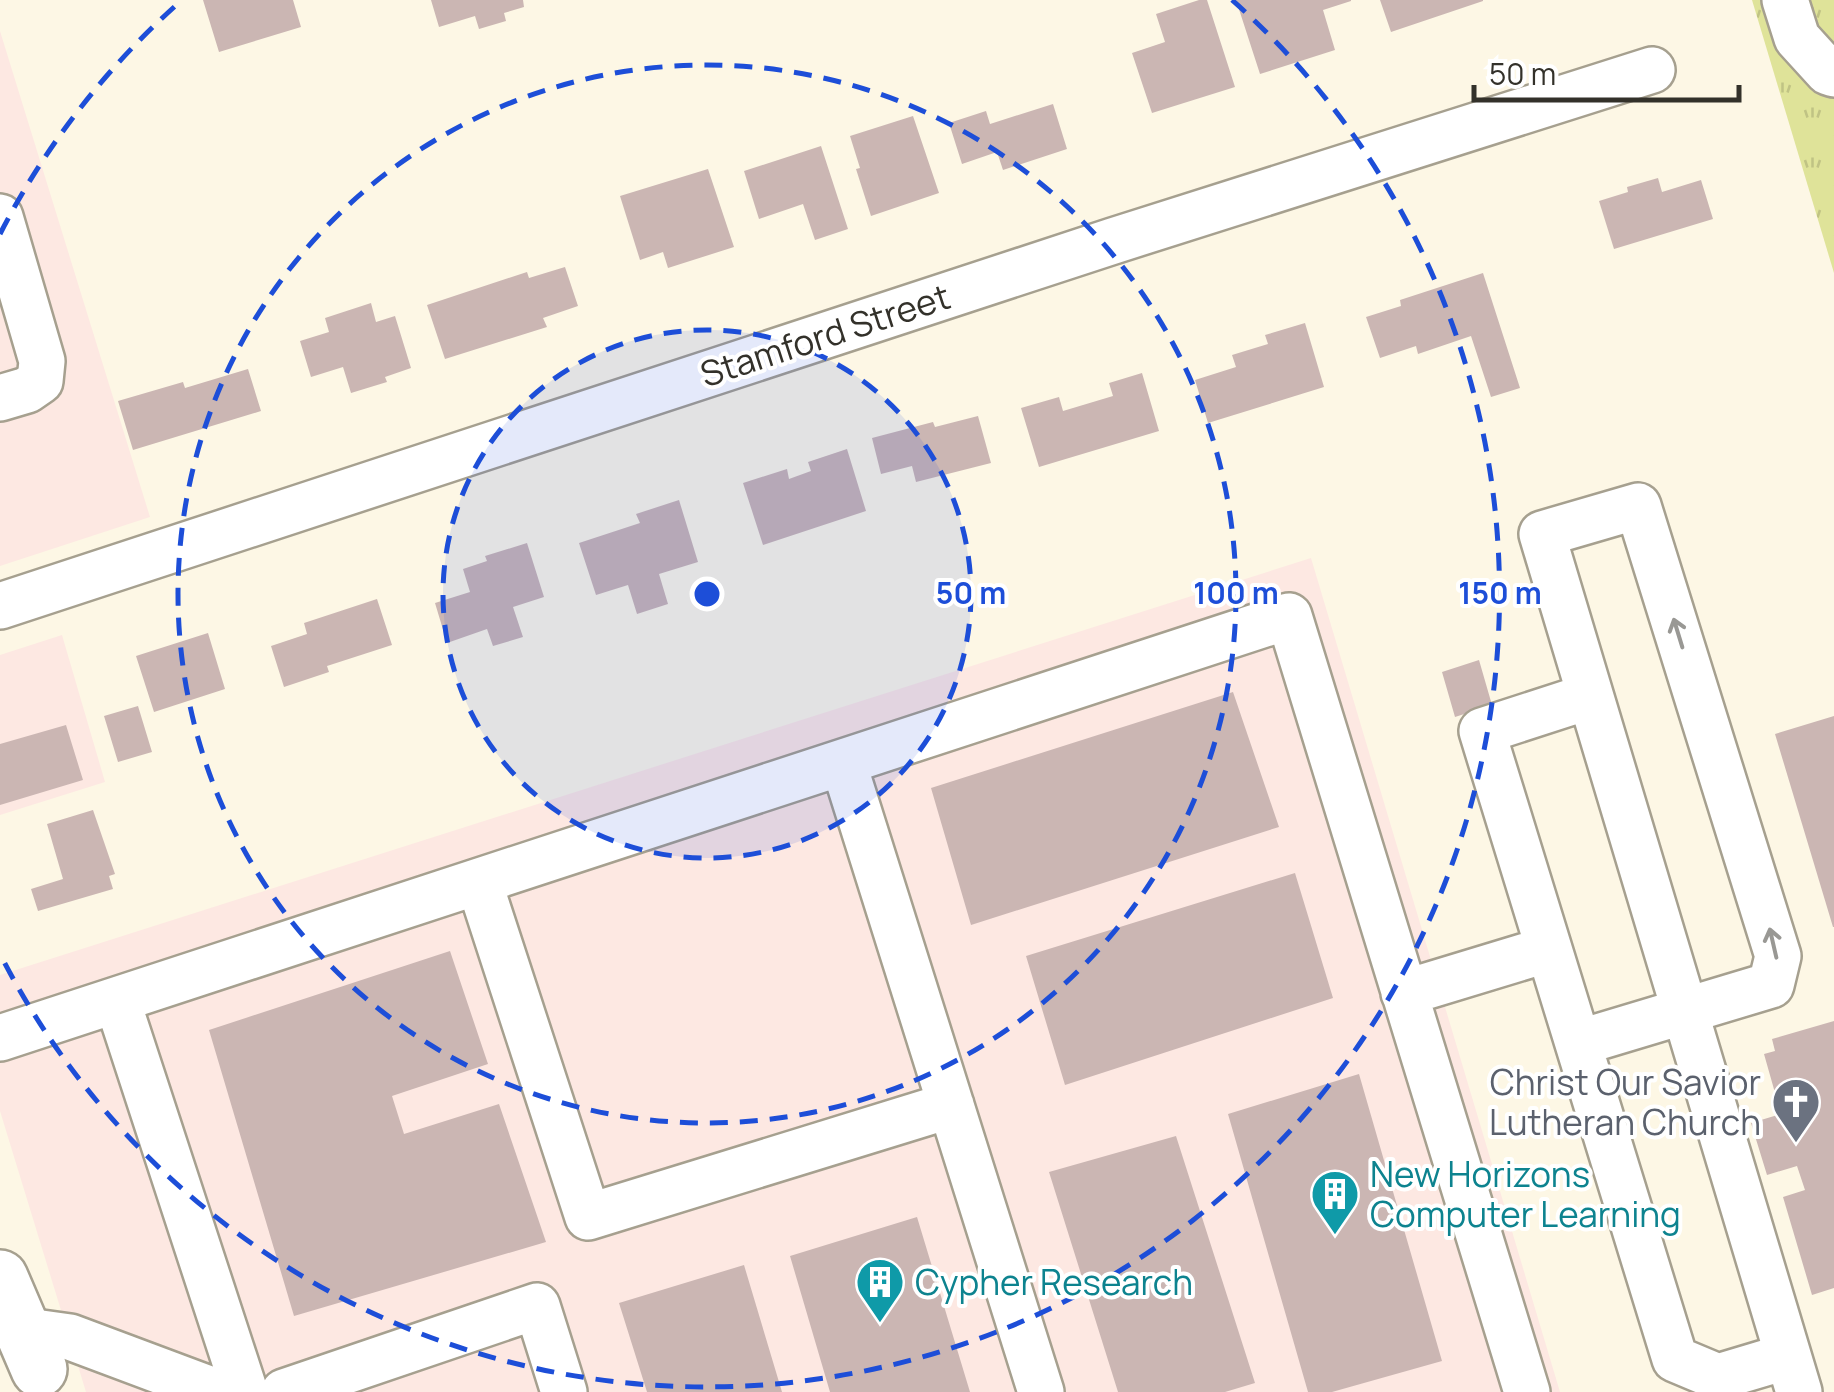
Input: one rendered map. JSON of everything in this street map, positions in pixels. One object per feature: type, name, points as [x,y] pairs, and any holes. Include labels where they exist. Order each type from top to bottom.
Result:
[{"type":"highway","points":[[0,1278],[33,1350]]},
{"type":"street","points":[[1791,19],[1828,72],[1834,74]]},
{"type":"street","name":"Stamford Street","points":[[0,606],[1112,240],[1652,70]]},
{"type":"street","points":[[0,217],[42,362],[40,382],[0,398]]},
{"type":"street","points":[[1578,1043],[1686,1013],[1771,984],[1778,956],[1638,506],[1542,534],[1590,696],[1686,1013],[1794,1374],[1718,1377],[1675,1359],[1482,731],[1590,696]]},
{"type":"street","points":[[0,1038],[1289,616],[1527,1392]]},
{"type":"street","points":[[842,762],[1040,1392]]},
{"type":"street","points":[[478,882],[588,1217],[951,1105]]},
{"type":"street","points":[[1404,993],[1549,949]]},
{"type":"street","points":[[117,1000],[244,1392]]},
{"type":"street","points":[[284,1392],[537,1306],[564,1392]]},
{"type":"street","points":[[33,1350],[70,1336],[217,1392]]},
{"type":"shaded area","points":[[0,31],[150,517],[0,566]]},
{"type":"shaded area","points":[[1311,558],[1560,1392],[86,1392],[0,1111],[0,975]]},
{"type":"shaded area","points":[[62,635],[105,782],[0,815],[0,655]]},
{"type":"green space","points":[[1752,0],[1834,0],[1834,273]]},
{"type":"building","points":[[203,0],[293,0],[301,27],[219,52]]},
{"type":"building","points":[[431,0],[523,0],[524,7],[504,13],[506,21],[479,29],[475,16],[439,27]]},
{"type":"building","points":[[1207,0],[1235,87],[1152,113],[1132,53],[1165,42],[1156,14]]},
{"type":"building","points":[[1236,0],[1351,1],[1323,10],[1335,50],[1260,74]]},
{"type":"building","points":[[1380,0],[1483,0],[1483,1],[1391,32]]},
{"type":"building","points":[[1053,104],[1067,149],[1003,170],[997,152],[962,164],[949,123],[986,111],[990,124]]},
{"type":"building","points":[[913,116],[939,193],[871,216],[850,136]]},
{"type":"building","points":[[821,146],[848,229],[815,240],[803,204],[759,219],[744,171]]},
{"type":"building","points":[[708,169],[734,247],[668,268],[663,252],[640,260],[620,196]]},
{"type":"building","points":[[1658,178],[1662,192],[1701,180],[1713,219],[1614,249],[1599,201]]},
{"type":"building","points":[[565,267],[578,306],[543,318],[547,327],[445,359],[427,305],[527,272],[529,278]]},
{"type":"building","points":[[1483,273],[1520,388],[1491,397],[1471,336],[1418,354],[1416,346],[1380,358],[1366,317],[1401,306],[1400,300]]},
{"type":"building","points":[[371,303],[376,322],[395,316],[411,368],[385,377],[387,382],[351,393],[343,367],[311,377],[300,341],[329,332],[325,318]]},
{"type":"building","points":[[1305,323],[1324,387],[1208,423],[1195,380],[1236,367],[1232,355],[1268,344],[1265,335]]},
{"type":"building","points":[[248,369],[261,411],[133,450],[118,401],[183,382],[185,388]]},
{"type":"building","points":[[1142,373],[1159,431],[1039,467],[1021,408],[1059,397],[1063,411],[1113,396],[1109,383]]},
{"type":"building","points":[[978,416],[991,463],[916,482],[912,466],[881,474],[872,438],[933,422],[935,427]]},
{"type":"building","points":[[847,449],[866,511],[763,545],[743,483],[787,469],[789,479],[811,471],[808,462]]},
{"type":"building","points":[[679,500],[698,562],[659,574],[668,604],[637,614],[628,585],[596,595],[579,543],[640,523],[636,514]]},
{"type":"building","points":[[527,543],[544,597],[513,607],[523,637],[493,646],[487,629],[447,643],[435,603],[470,592],[463,569],[487,561],[485,556]]},
{"type":"building","points":[[377,599],[392,645],[327,666],[329,672],[284,687],[271,646],[307,634],[304,623]]},
{"type":"building","points":[[208,633],[225,689],[154,712],[136,656]]},
{"type":"building","points":[[1479,660],[1492,705],[1455,717],[1442,672]]},
{"type":"building","points":[[1233,692],[1279,827],[971,925],[931,788]]},
{"type":"building","points":[[138,706],[152,752],[118,762],[104,716]]},
{"type":"building","points":[[1834,716],[1834,927],[1833,927],[1775,734]]},
{"type":"building","points":[[66,725],[83,780],[0,805],[0,744]]},
{"type":"building","points":[[93,810],[115,874],[109,876],[113,889],[38,911],[31,889],[63,879],[47,824]]},
{"type":"building","points":[[1295,873],[1333,998],[1065,1085],[1026,956]]},
{"type":"building","points":[[450,951],[488,1064],[392,1096],[404,1134],[499,1104],[546,1242],[294,1316],[209,1030]]},
{"type":"building","name":"Christ Our Savior Lutheran Church","points":[[1834,1021],[1834,1288],[1812,1295],[1783,1197],[1805,1190],[1797,1166],[1767,1175],[1751,1123],[1781,1114],[1764,1054],[1775,1051],[1772,1039]]},
{"type":"building","name":"New Horizons Computer Learning","points":[[1359,1074],[1442,1361],[1332,1392],[1308,1392],[1228,1114]]},
{"type":"building","points":[[1176,1136],[1255,1383],[1225,1392],[1118,1392],[1049,1172]]},
{"type":"building","name":"Cypher Research","points":[[917,1217],[970,1392],[830,1392],[790,1256]]},
{"type":"building","points":[[744,1265],[782,1392],[647,1392],[619,1303]]},
{"type":"place","name":"Christ Our Savior Lutheran Church","points":[[1796,1144]]},
{"type":"place","name":"New Horizons Computer Learning","points":[[1335,1236]]},
{"type":"place","name":"Cypher Research","points":[[880,1324]]}]
